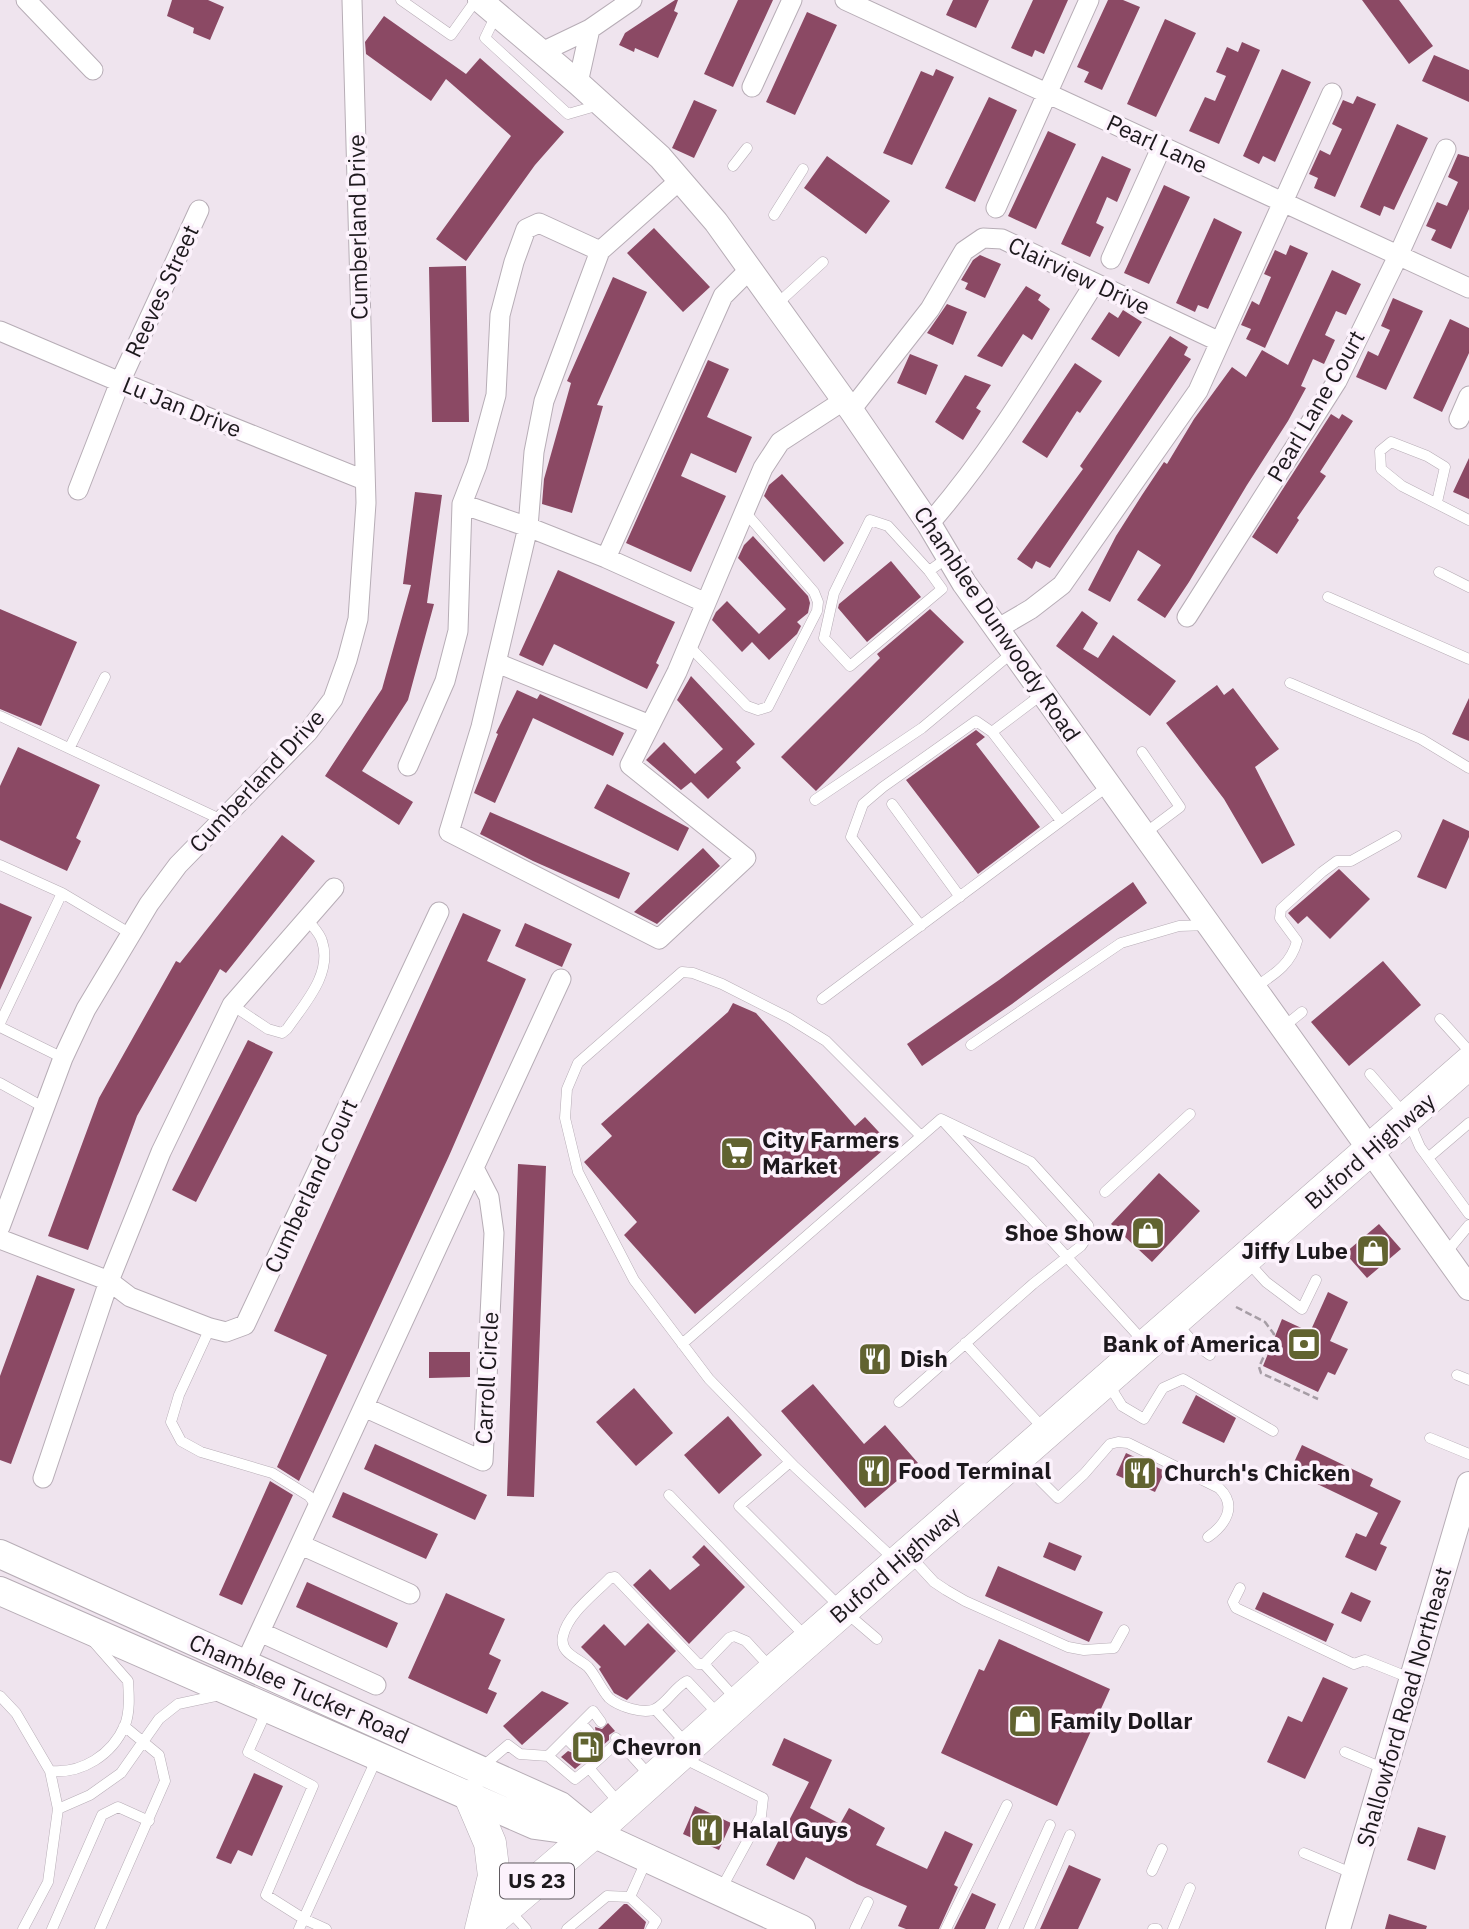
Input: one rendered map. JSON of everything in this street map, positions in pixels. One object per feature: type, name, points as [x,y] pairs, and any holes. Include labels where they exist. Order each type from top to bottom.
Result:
[{"type":"main road","name":"Buford Highway","points":[[481,1929],[516,1918],[593,1833],[684,1751],[1469,1063]]},
{"type":"main road","name":"Chamblee Tucker Road","points":[[0,1554],[244,1664],[475,1783]]},
{"type":"main road","name":"Chamblee Tucker Road","points":[[0,1591],[378,1756],[560,1807],[593,1833],[801,1929]]},
{"type":"main road","points":[[475,1783],[490,1843],[494,1876],[481,1929]]},
{"type":"street","points":[[26,0],[93,70]]},
{"type":"street","name":"Cumberland Drive","points":[[0,1227],[62,1058],[86,1009],[149,904],[178,865],[308,732],[333,699],[347,660],[358,619],[366,503],[352,0]]},
{"type":"street","points":[[542,52],[590,29],[632,0]]},
{"type":"street","points":[[752,87],[792,0]]},
{"type":"street","name":"Pearl Lane","points":[[845,0],[1469,288]]},
{"type":"street","points":[[996,208],[1089,0]]},
{"type":"street","name":"Chamblee Dunwoody Road","points":[[484,5],[603,104],[660,157],[716,222],[749,270],[777,304],[929,524],[938,564],[997,629],[1469,1288]]},
{"type":"street","points":[[578,83],[590,29]]},
{"type":"street","points":[[997,629],[1031,609],[1062,585],[1198,391],[1332,93]]},
{"type":"street","points":[[1111,259],[1162,146]]},
{"type":"street","name":"Pearl Lane Court","points":[[1187,617],[1337,380],[1398,256],[1446,149]]},
{"type":"street","points":[[650,725],[497,663],[528,527],[534,452],[544,401],[596,249],[680,180]]},
{"type":"street","name":"Reeves Street","points":[[78,490],[120,382],[199,210]]},
{"type":"street","points":[[408,766],[445,681],[458,631],[462,505],[477,466],[496,395],[500,315],[526,229],[539,223],[596,249]]},
{"type":"street","name":"Clairview Drive","points":[[497,663],[449,832],[659,939],[746,858],[630,765],[688,645],[763,468],[780,442],[847,406],[930,309],[964,251],[983,238],[1002,239],[1220,342]]},
{"type":"street","points":[[606,558],[723,296],[749,270]]},
{"type":"street","points":[[929,524],[988,450],[1094,284]]},
{"type":"street","name":"Lu Jan Drive","points":[[0,331],[364,480]]},
{"type":"street","points":[[1459,419],[1469,397]]},
{"type":"street","points":[[462,505],[528,527],[606,558],[706,603]]},
{"type":"street","points":[[43,1478],[109,1281],[161,1153],[232,1005],[334,888]]},
{"type":"street","name":"Cumberland Court","points":[[0,1239],[109,1281],[130,1297],[210,1328],[226,1332],[245,1325],[439,912]]},
{"type":"street","points":[[244,1664],[561,979]]},
{"type":"street","name":"Carroll Circle","points":[[364,1407],[483,1461],[494,1233],[489,1197],[474,1168]]},
{"type":"street","name":"Shallowford Road Northeast","points":[[1338,1929],[1469,1484]]},
{"type":"street","points":[[300,1545],[410,1594]]},
{"type":"street","points":[[260,1632],[376,1685]]},
{"type":"lane","points":[[401,0],[451,35],[484,5]]},
{"type":"lane","points":[[484,5],[485,38],[568,114],[603,104]]},
{"type":"lane","points":[[733,166],[747,148]]},
{"type":"lane","points":[[774,215],[803,169]]},
{"type":"lane","points":[[777,304],[822,262]]},
{"type":"lane","points":[[1437,502],[1444,467],[1427,456],[1391,442],[1380,451],[1381,469],[1402,486],[1469,520]]},
{"type":"lane","points":[[688,645],[747,706],[758,710],[768,707],[817,611],[818,602],[814,592],[744,512]]},
{"type":"lane","points":[[870,520],[888,526],[938,564],[942,589],[850,666],[824,638],[834,593],[870,520]]},
{"type":"lane","points":[[1439,572],[1469,587]]},
{"type":"lane","points":[[1328,597],[1469,659]]},
{"type":"lane","points":[[815,800],[922,728],[1013,652]]},
{"type":"lane","points":[[70,747],[105,677]]},
{"type":"lane","points":[[1290,683],[1421,739],[1469,768]]},
{"type":"lane","points":[[992,732],[1043,693]]},
{"type":"lane","points":[[0,716],[222,820]]},
{"type":"lane","points":[[921,926],[851,837],[863,804],[883,787],[976,721],[992,732],[1061,821]]},
{"type":"lane","points":[[1142,752],[1180,807],[1143,834]]},
{"type":"lane","points":[[822,999],[1109,785]]},
{"type":"lane","points":[[892,804],[961,897]]},
{"type":"lane","points":[[1254,988],[1282,969],[1294,953],[1297,941],[1280,918],[1281,909],[1337,861],[1351,861],[1396,836]]},
{"type":"lane","points":[[0,865],[62,893],[131,934]]},
{"type":"lane","points":[[62,893],[0,1025],[62,1058]]},
{"type":"lane","points":[[232,1005],[268,1029],[282,1033],[287,1029],[320,981],[326,957],[322,938],[307,919]]},
{"type":"lane","points":[[971,1045],[1121,943],[1179,926],[1208,925]]},
{"type":"lane","points":[[921,1136],[826,1041],[789,1018],[722,984],[693,973],[682,972],[578,1063],[567,1089],[565,1118],[578,1172],[634,1280],[709,1379],[790,1462],[903,1558],[946,1590],[1068,1647],[1084,1650],[1114,1648],[1124,1629]]},
{"type":"lane","points":[[1282,1028],[1302,1012]]},
{"type":"lane","points":[[1440,1019],[1469,1051]]},
{"type":"lane","points":[[1370,1074],[1407,1117],[1420,1147],[1469,1214]]},
{"type":"lane","points":[[0,1083],[45,1108]]},
{"type":"lane","points":[[1105,1192],[1190,1114]]},
{"type":"lane","points":[[682,1344],[941,1119]]},
{"type":"lane","points":[[941,1119],[1147,1345]]},
{"type":"lane","points":[[899,1402],[1033,1284],[1081,1246],[1090,1233],[1088,1225],[1031,1162],[941,1119]]},
{"type":"lane","points":[[1428,1158],[1469,1123]]},
{"type":"lane","points":[[1444,1254],[1469,1225]]},
{"type":"lane","points":[[1244,1258],[1266,1282],[1302,1309],[1316,1280]]},
{"type":"lane","points":[[1175,1321],[1195,1344],[1210,1355]]},
{"type":"lane","points":[[210,1328],[179,1395],[171,1422],[181,1441],[201,1452],[272,1472],[309,1496],[318,1508]]},
{"type":"lane","points":[[965,1343],[1047,1432]]},
{"type":"lane","points":[[1457,1375],[1469,1380]]},
{"type":"lane","points":[[1106,1381],[1122,1406],[1144,1419],[1163,1388],[1183,1378],[1273,1431]]},
{"type":"lane","points":[[1430,1437],[1469,1454]]},
{"type":"lane","points":[[1021,1455],[1058,1498],[1110,1444],[1128,1443],[1226,1494],[1229,1503],[1227,1514],[1220,1528],[1208,1537]]},
{"type":"lane","points":[[790,1462],[739,1506],[843,1611],[877,1639]]},
{"type":"lane","points":[[669,1495],[809,1640]]},
{"type":"lane","points":[[730,1710],[687,1681],[655,1709],[642,1711],[609,1698],[586,1666],[565,1649],[562,1638],[572,1617],[610,1578],[615,1577],[698,1664],[705,1664],[734,1636],[746,1641],[774,1671]]},
{"type":"lane","points":[[1240,1588],[1233,1602],[1236,1608],[1354,1664],[1365,1660],[1412,1679]]},
{"type":"lane","points":[[50,1771],[65,1773],[103,1755],[124,1726],[129,1705],[128,1681],[77,1624]]},
{"type":"lane","points":[[705,1664],[730,1710]]},
{"type":"lane","points":[[58,1809],[105,1787],[121,1773],[159,1719],[178,1704],[232,1692]]},
{"type":"lane","points":[[0,1696],[16,1713],[50,1771],[58,1809],[48,1882],[23,1929]]},
{"type":"lane","points":[[268,1708],[248,1752],[313,1786],[266,1895],[302,1924],[326,1929]]},
{"type":"lane","points":[[655,1709],[684,1751],[763,1798],[761,1816],[720,1891]]},
{"type":"lane","points":[[475,1783],[508,1745],[520,1754],[548,1756],[570,1742],[581,1723],[593,1712],[601,1722]]},
{"type":"lane","points":[[581,1723],[589,1732]]},
{"type":"lane","points":[[100,1929],[165,1780],[159,1755],[124,1726]]},
{"type":"lane","points":[[548,1756],[575,1780],[617,1739],[653,1779]]},
{"type":"lane","points":[[1345,1752],[1385,1769]]},
{"type":"lane","points":[[302,1924],[378,1756]]},
{"type":"lane","points":[[589,1765],[622,1807]]},
{"type":"lane","points":[[946,1929],[1007,1805]]},
{"type":"lane","points":[[52,1929],[102,1815],[118,1807],[149,1821]]},
{"type":"lane","points":[[1003,1929],[1050,1825]]},
{"type":"lane","points":[[1029,1929],[1070,1835]]},
{"type":"lane","points":[[1152,1871],[1162,1849]]},
{"type":"lane","points":[[1304,1853],[1354,1874]]},
{"type":"lane","points":[[630,1897],[648,1858]]},
{"type":"lane","points":[[1173,1929],[1190,1888]]},
{"type":"lane","points":[[567,1929],[607,1896],[630,1897],[656,1921],[651,1929]]},
{"type":"lane","points":[[855,1929],[868,1902]]},
{"type":"path","points":[[1236,1307],[1265,1322],[1275,1334],[1259,1367],[1261,1373],[1318,1399]]},
{"type":"building","points":[[172,0],[208,0],[224,7],[210,40],[193,33],[194,28],[167,16]]},
{"type":"building","points":[[678,0],[674,11],[678,13],[658,58],[635,48],[634,52],[619,45],[625,33]]},
{"type":"building","points":[[738,0],[773,0],[733,87],[704,74]]},
{"type":"building","points":[[953,0],[989,0],[976,28],[946,15]]},
{"type":"building","points":[[1033,0],[1068,0],[1044,54],[1035,50],[1032,57],[1011,48]]},
{"type":"building","points":[[1108,0],[1123,0],[1140,7],[1102,90],[1084,82],[1089,72],[1077,67]]},
{"type":"building","points":[[1362,0],[1399,0],[1433,46],[1409,64]]},
{"type":"building","points":[[807,12],[837,25],[795,115],[766,102]]},
{"type":"building","points":[[384,16],[466,74],[480,58],[564,132],[535,165],[466,261],[436,239],[511,136],[446,79],[431,101],[366,54],[365,42]]},
{"type":"building","points":[[1165,19],[1196,33],[1156,117],[1127,104]]},
{"type":"building","points":[[1242,42],[1260,50],[1219,144],[1189,131],[1205,97],[1215,101],[1226,76],[1216,72],[1227,47],[1238,52]]},
{"type":"building","points":[[1434,55],[1469,70],[1469,102],[1422,81]]},
{"type":"building","points":[[936,69],[954,77],[912,165],[883,153],[921,71],[933,76]]},
{"type":"building","points":[[1282,69],[1311,82],[1275,162],[1263,156],[1259,164],[1243,156]]},
{"type":"building","points":[[1357,96],[1376,104],[1335,197],[1314,188],[1318,178],[1309,174],[1320,150],[1330,155],[1342,129],[1332,124],[1343,100],[1353,104]]},
{"type":"building","points":[[989,97],[1017,110],[975,202],[945,188]]},
{"type":"building","points":[[694,100],[717,110],[694,158],[672,148]]},
{"type":"building","points":[[1397,124],[1428,138],[1394,210],[1384,206],[1380,216],[1360,207]]},
{"type":"building","points":[[1048,131],[1076,144],[1036,229],[1008,216]]},
{"type":"building","points":[[1458,154],[1469,157],[1469,209],[1451,249],[1431,240],[1436,230],[1426,226],[1437,202],[1447,206],[1458,182],[1448,177]]},
{"type":"building","points":[[827,156],[890,201],[866,234],[804,188]]},
{"type":"building","points":[[1102,156],[1131,169],[1117,202],[1107,197],[1096,223],[1104,227],[1090,257],[1061,244]]},
{"type":"building","points":[[1164,185],[1190,197],[1149,284],[1124,273]]},
{"type":"building","points":[[1214,218],[1242,232],[1208,309],[1198,305],[1195,312],[1176,303]]},
{"type":"building","points":[[654,228],[710,287],[683,312],[627,253]]},
{"type":"building","points":[[1290,245],[1308,253],[1265,348],[1246,339],[1251,329],[1241,325],[1252,301],[1259,305],[1271,277],[1264,274],[1275,250],[1286,255]]},
{"type":"building","points":[[980,255],[1001,264],[985,298],[965,289],[968,283],[961,280],[973,260]]},
{"type":"building","points":[[466,266],[469,422],[432,422],[429,267]]},
{"type":"building","points":[[1332,270],[1361,284],[1346,315],[1336,311],[1325,335],[1335,340],[1324,364],[1313,359],[1301,386],[1306,388],[1288,421],[1165,618],[1137,600],[1161,565],[1138,550],[1110,602],[1088,590],[1116,536],[1142,495],[1164,462],[1167,464],[1194,419],[1232,367],[1246,377],[1262,350],[1288,365]]},
{"type":"building","points":[[613,277],[647,292],[597,405],[603,406],[572,513],[542,504],[544,479],[571,383],[567,381]]},
{"type":"building","points":[[1026,286],[1041,295],[1038,300],[1050,309],[1032,340],[1023,334],[1002,367],[977,356]]},
{"type":"building","points":[[1393,298],[1423,311],[1386,390],[1356,377],[1368,351],[1378,356],[1390,330],[1381,326]]},
{"type":"building","points":[[947,304],[967,312],[953,345],[927,333]]},
{"type":"building","points":[[1123,310],[1142,322],[1119,357],[1091,339],[1109,312],[1118,318]]},
{"type":"building","points":[[1450,319],[1469,328],[1469,353],[1442,412],[1413,398]]},
{"type":"building","points":[[1170,336],[1188,347],[1184,355],[1191,359],[1050,568],[1036,561],[1032,569],[1017,559],[1083,469],[1080,466]]},
{"type":"building","points":[[910,354],[938,365],[926,395],[897,383]]},
{"type":"building","points":[[708,360],[729,369],[707,417],[752,437],[736,473],[691,453],[681,476],[726,496],[691,572],[626,543]]},
{"type":"building","points":[[1075,363],[1102,381],[1080,413],[1077,411],[1047,458],[1022,442]]},
{"type":"building","points":[[965,375],[991,385],[976,408],[981,411],[963,440],[935,422]]},
{"type":"building","points":[[1331,414],[1339,419],[1342,414],[1353,421],[1320,472],[1326,476],[1297,518],[1299,520],[1277,554],[1252,537]]},
{"type":"building","points":[[1469,458],[1469,499],[1453,492]]},
{"type":"building","points":[[782,474],[844,543],[824,562],[764,496],[769,485]]},
{"type":"building","points":[[415,492],[442,495],[427,603],[434,604],[408,700],[362,771],[413,802],[399,825],[325,776],[382,689],[411,585],[403,584]]},
{"type":"building","points":[[753,536],[808,596],[810,603],[808,613],[797,622],[801,626],[797,634],[769,660],[752,642],[742,652],[712,620],[727,601],[759,634],[786,609],[738,558],[744,545]]},
{"type":"building","points":[[891,561],[921,597],[867,642],[838,608],[839,604]]},
{"type":"building","points":[[558,570],[675,622],[647,689],[554,644],[543,666],[519,655]]},
{"type":"building","points":[[0,609],[77,642],[41,726],[0,709]]},
{"type":"building","points":[[930,609],[964,642],[816,791],[781,757],[880,658],[877,654]]},
{"type":"building","points":[[1082,611],[1098,623],[1083,649],[1098,658],[1113,635],[1176,681],[1150,716],[1056,646]]},
{"type":"building","points":[[691,676],[755,744],[736,762],[741,768],[708,799],[691,782],[681,790],[646,760],[664,742],[695,774],[723,749],[677,700]]},
{"type":"building","points":[[1217,685],[1224,695],[1233,688],[1279,749],[1255,767],[1295,845],[1262,864],[1224,799],[1166,723]]},
{"type":"building","points":[[517,690],[537,699],[540,694],[624,733],[613,756],[533,718],[495,803],[474,793],[498,734],[496,733]]},
{"type":"building","points":[[1469,698],[1469,741],[1452,734]]},
{"type":"building","points":[[976,730],[985,737],[976,744],[1040,827],[978,874],[906,780]]},
{"type":"building","points":[[18,747],[100,785],[76,838],[81,841],[67,871],[0,840],[0,786]]},
{"type":"building","points":[[607,784],[689,828],[678,851],[594,808]]},
{"type":"building","points":[[490,812],[630,873],[619,899],[480,834]]},
{"type":"building","points":[[1443,819],[1469,831],[1469,837],[1446,889],[1417,877]]},
{"type":"building","points":[[282,835],[315,861],[226,973],[220,969],[137,1116],[88,1250],[48,1236],[99,1098],[176,961],[180,963]]},
{"type":"building","points":[[703,848],[720,866],[657,924],[634,912]]},
{"type":"building","points":[[1339,869],[1370,899],[1330,939],[1307,916],[1298,924],[1288,913]]},
{"type":"building","points":[[1133,882],[1147,903],[1012,1004],[922,1066],[907,1044]]},
{"type":"building","points":[[0,903],[32,917],[0,990]]},
{"type":"building","points":[[463,913],[501,930],[487,961],[526,979],[449,1156],[299,1481],[277,1467],[327,1355],[274,1331]]},
{"type":"building","points":[[525,923],[572,944],[562,967],[515,946]]},
{"type":"building","points":[[1383,961],[1421,1005],[1349,1066],[1311,1022]]},
{"type":"building","name":"City Farmers Market","points":[[733,1003],[756,1013],[855,1126],[865,1117],[890,1144],[695,1314],[624,1235],[637,1222],[584,1162],[612,1136],[601,1124],[728,1012]]},
{"type":"building","points":[[248,1040],[273,1052],[196,1202],[172,1190]]},
{"type":"building","points":[[518,1164],[546,1166],[534,1497],[507,1496]]},
{"type":"building","points":[[1159,1173],[1200,1211],[1152,1262],[1111,1224]]},
{"type":"building","name":"Jiffy Lube","points":[[1379,1224],[1401,1249],[1367,1278],[1345,1253]]},
{"type":"building","points":[[37,1275],[75,1289],[11,1464],[0,1460],[0,1376]]},
{"type":"building","name":"Bank of America","points":[[1328,1292],[1348,1302],[1330,1341],[1348,1349],[1335,1375],[1328,1372],[1318,1392],[1263,1366],[1282,1319],[1310,1332]]},
{"type":"building","points":[[429,1352],[470,1352],[470,1377],[429,1378]]},
{"type":"building","points":[[813,1384],[864,1444],[885,1425],[918,1463],[865,1508],[781,1411]]},
{"type":"building","points":[[634,1388],[673,1433],[636,1466],[596,1422]]},
{"type":"building","points":[[1196,1395],[1236,1418],[1224,1443],[1182,1423]]},
{"type":"building","points":[[728,1416],[762,1455],[719,1494],[684,1455]]},
{"type":"building","points":[[375,1444],[487,1495],[475,1520],[364,1469]]},
{"type":"building","points":[[1302,1445],[1373,1479],[1370,1486],[1401,1501],[1380,1544],[1387,1547],[1376,1571],[1345,1557],[1356,1533],[1366,1537],[1378,1513],[1290,1471]]},
{"type":"building","name":"Church's Chicken","points":[[1126,1453],[1165,1471],[1155,1492],[1116,1475]]},
{"type":"building","points":[[270,1481],[293,1495],[242,1605],[219,1595]]},
{"type":"building","points":[[343,1492],[438,1534],[426,1559],[332,1517]]},
{"type":"building","points":[[1049,1542],[1082,1556],[1075,1571],[1043,1557]]},
{"type":"building","points":[[704,1545],[745,1587],[689,1644],[633,1585],[650,1569],[670,1590],[700,1565],[692,1557]]},
{"type":"building","points":[[998,1566],[1103,1612],[1089,1642],[985,1596]]},
{"type":"building","points":[[307,1582],[398,1623],[387,1648],[296,1607]]},
{"type":"building","points":[[1263,1592],[1334,1624],[1326,1642],[1255,1609]]},
{"type":"building","points":[[1351,1592],[1371,1601],[1361,1622],[1341,1613]]},
{"type":"building","points":[[446,1593],[505,1619],[489,1654],[501,1660],[488,1689],[497,1693],[487,1714],[408,1678]]},
{"type":"building","points":[[648,1623],[676,1651],[627,1700],[614,1693],[599,1669],[601,1667],[581,1647],[604,1624],[625,1646]]},
{"type":"building","name":"Family Dollar","points":[[999,1639],[1110,1689],[1057,1806],[941,1753],[979,1669],[984,1671]]},
{"type":"building","points":[[1323,1677],[1348,1688],[1305,1779],[1267,1762],[1288,1716],[1302,1722]]},
{"type":"building","points":[[542,1691],[569,1703],[522,1745],[503,1726]]},
{"type":"building","name":"Chevron","points":[[608,1723],[615,1731],[609,1735],[609,1740],[575,1769],[561,1757],[568,1751],[579,1752],[579,1741],[584,1737],[593,1738],[596,1734],[595,1727],[602,1729]]},
{"type":"building","points":[[784,1738],[832,1760],[810,1808],[840,1824],[849,1808],[885,1828],[876,1845],[927,1869],[945,1831],[973,1844],[954,1885],[958,1887],[939,1929],[906,1929],[898,1926],[907,1906],[806,1857],[794,1880],[766,1865],[809,1782],[772,1765]]},
{"type":"building","points":[[254,1773],[283,1786],[252,1856],[238,1850],[231,1864],[216,1858]]},
{"type":"building","points":[[695,1806],[731,1823],[719,1850],[683,1834]]},
{"type":"building","points":[[1418,1827],[1446,1836],[1435,1870],[1407,1860]]},
{"type":"building","points":[[1069,1865],[1101,1879],[1078,1929],[1040,1929]]},
{"type":"building","points":[[972,1893],[996,1904],[985,1929],[954,1929]]},
{"type":"building","points":[[624,1904],[646,1922],[644,1929],[598,1929]]},
{"type":"building","points":[[1389,1914],[1427,1926],[1426,1929],[1385,1929]]},
{"type":"place","name":"City Farmers Market","points":[[737,1153]]},
{"type":"place","name":"Shoe Show","points":[[1148,1233]]},
{"type":"place","name":"Jiffy Lube","points":[[1373,1251]]},
{"type":"place","name":"Bank of America","points":[[1304,1344]]},
{"type":"place","name":"Dish","points":[[875,1359]]},
{"type":"place","name":"Food Terminal","points":[[874,1471]]},
{"type":"place","name":"Church's Chicken","points":[[1140,1473]]},
{"type":"place","name":"Family Dollar","points":[[1025,1721]]},
{"type":"place","name":"Chevron","points":[[588,1747]]},
{"type":"place","name":"Halal Guys","points":[[707,1830]]}]
